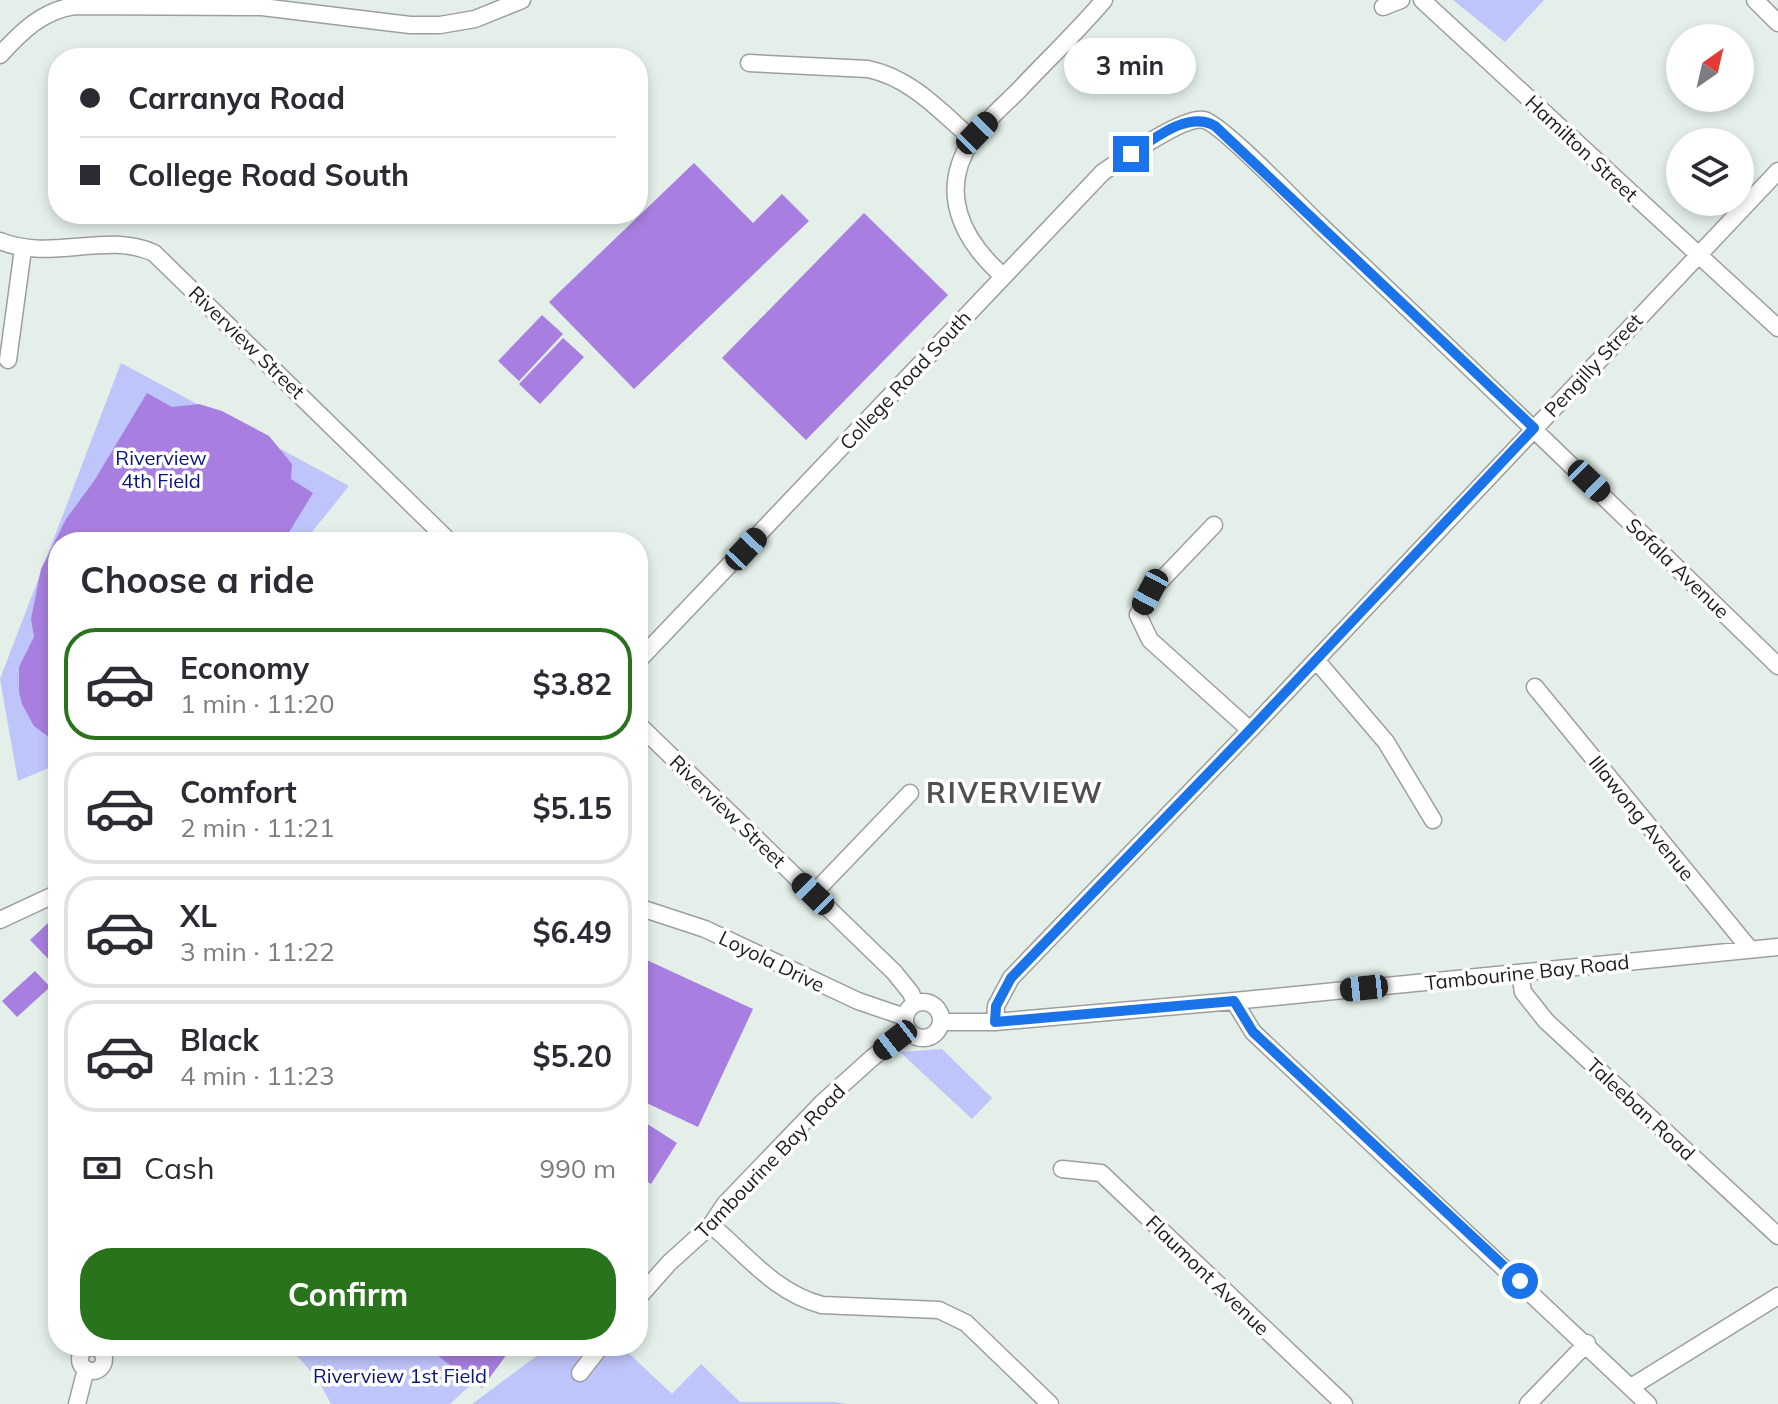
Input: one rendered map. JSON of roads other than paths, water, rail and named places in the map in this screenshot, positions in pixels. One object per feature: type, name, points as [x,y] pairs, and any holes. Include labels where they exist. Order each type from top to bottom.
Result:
[{"type":"street","points":[[0,55],[36,21],[63,7],[324,7],[410,25],[440,25],[475,19],[522,0]]},
{"type":"street","points":[[1003,276],[972,245],[959,217],[957,178],[972,139],[1104,0]]},
{"type":"street","points":[[1383,7],[1401,0]]},
{"type":"street","name":"Hamilton Street","points":[[1422,0],[1778,328]]},
{"type":"street","points":[[1755,0],[1778,23]]},
{"type":"street","points":[[749,63],[886,72],[905,81],[972,139]]},
{"type":"street","name":"Sofala Avenue","points":[[1190,121],[1202,119],[1215,126],[1534,428],[1778,666]]},
{"type":"street","name":"College Road South","points":[[648,650],[1103,172],[1190,121]]},
{"type":"street","name":"Pengilly Street","points":[[995,1022],[996,1006],[1011,978],[1778,171]]},
{"type":"street","name":"Riverview Street","points":[[0,241],[23,249],[115,245],[143,248],[154,253],[440,532]]},
{"type":"street","points":[[8,360],[23,249]]},
{"type":"street","points":[[1214,525],[1150,592],[1138,615],[1150,640],[1250,730]]},
{"type":"street","points":[[1316,660],[1386,742],[1433,820]]},
{"type":"street","name":"Illawong Avenue","points":[[1535,687],[1749,948]]},
{"type":"street","name":"Riverview Street","points":[[648,734],[905,984],[909,1017]]},
{"type":"street","points":[[813,894],[910,793]]},
{"type":"street","points":[[0,920],[48,898]]},
{"type":"street","name":"Loyola Drive","points":[[648,910],[705,929],[858,1001],[909,1017]]},
{"type":"street","name":"Tambourine Bay Road","points":[[941,1022],[995,1022],[1234,1001],[1778,947]]},
{"type":"street","name":"Taleeban Road","points":[[1520,973],[1523,992],[1546,1021],[1778,1236]]},
{"type":"street","points":[[1234,1001],[1253,1032],[1587,1343],[1648,1404]]},
{"type":"street","points":[[926,1002],[936,1007],[941,1022],[936,1032],[927,1038],[916,1037],[909,1017],[926,1002]]},
{"type":"street","name":"Tambourine Bay Road","points":[[648,1287],[711,1225],[725,1204],[822,1103],[872,1058],[909,1017]]},
{"type":"street","name":"Flaumont Avenue","points":[[1062,1169],[1101,1173],[1344,1404]]},
{"type":"street","points":[[711,1225],[767,1277],[806,1301],[822,1305],[939,1310],[953,1315],[966,1323],[1050,1404]]},
{"type":"street","points":[[1631,1387],[1778,1296]]},
{"type":"street","points":[[1528,1404],[1587,1343]]},
{"type":"street","points":[[77,1404],[86,1369],[80,1362],[81,1356]]},
{"type":"street","points":[[580,1373],[593,1356]]},
{"type":"district","name":"RIVERVIEW","points":[[1015,792]]},
{"type":"park label","name":"Riverview 4th Field","points":[[161,468]]},
{"type":"park label","name":"Riverview 1st Field","points":[[400,1375]]}]
